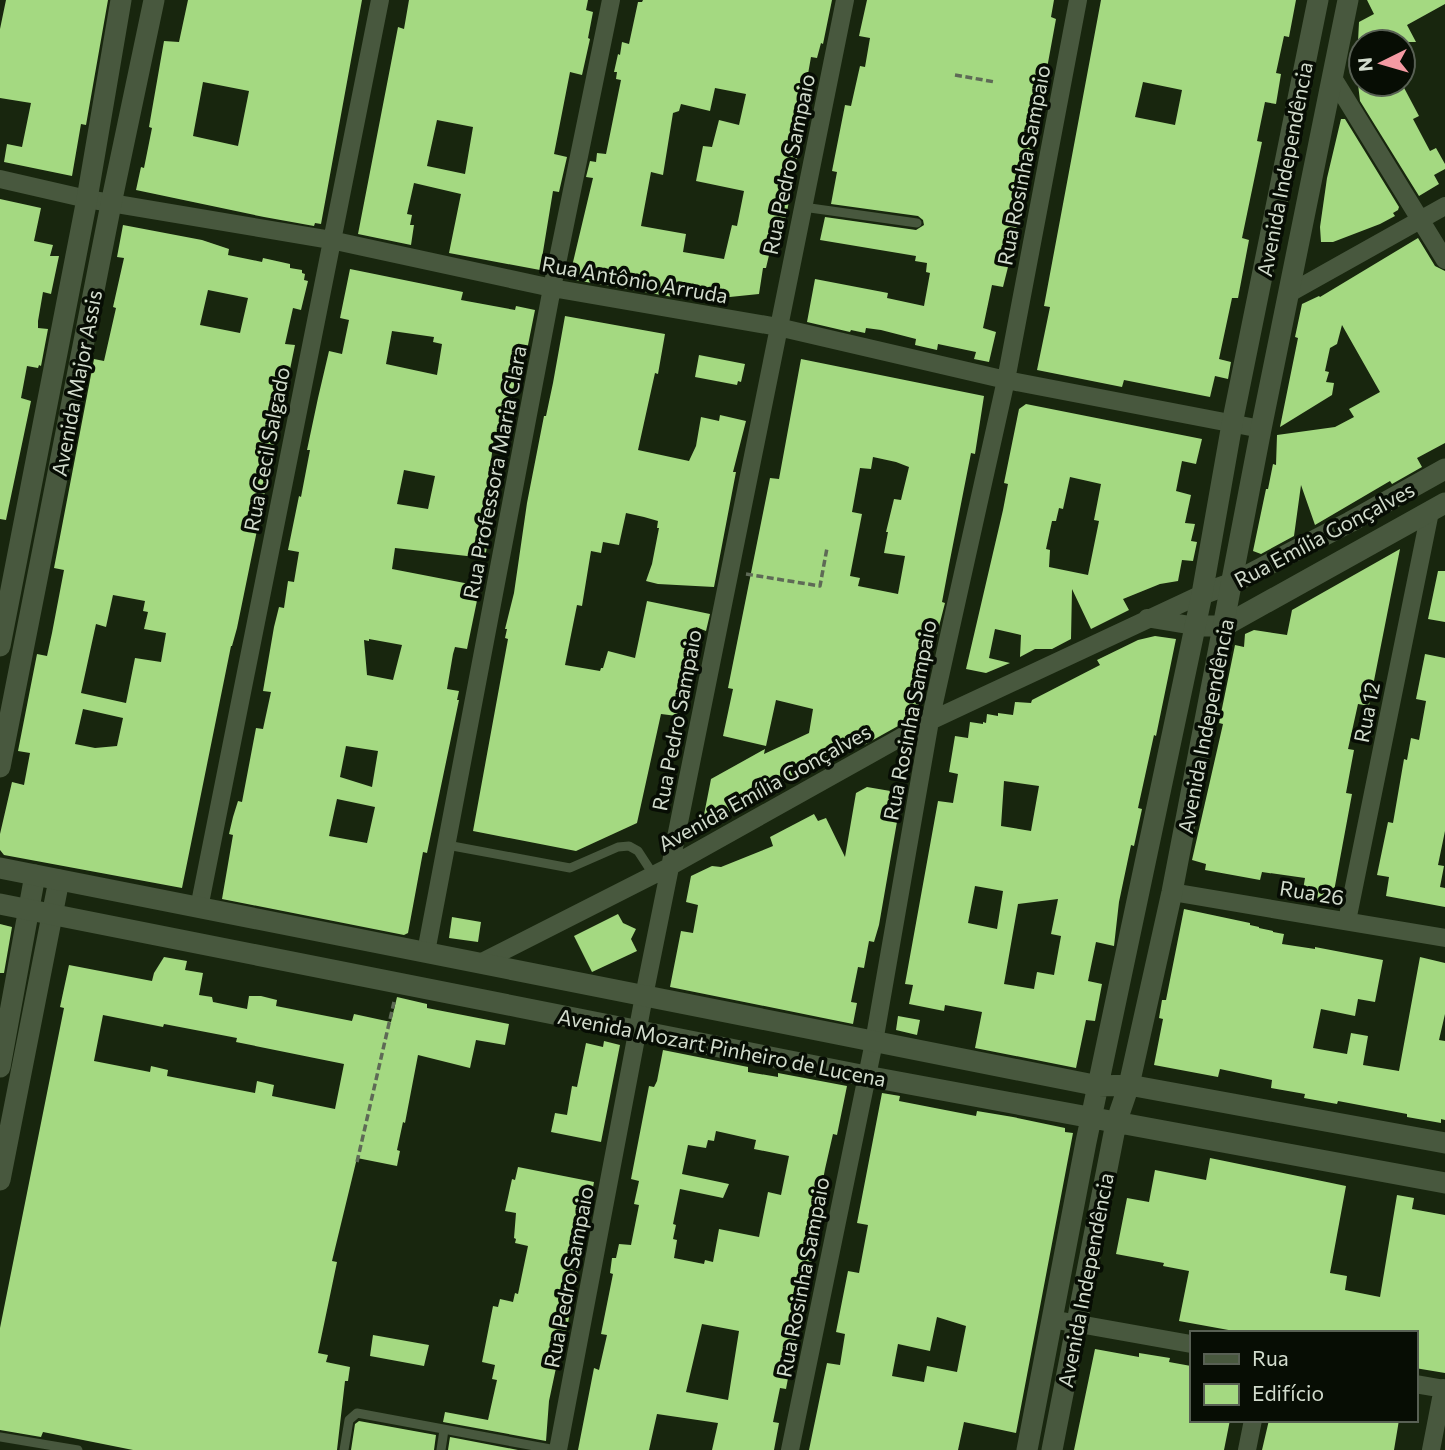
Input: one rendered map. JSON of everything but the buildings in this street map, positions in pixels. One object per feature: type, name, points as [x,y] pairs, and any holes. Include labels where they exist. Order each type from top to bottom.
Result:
[{"type":"main road","name":"Avenida Major Assis","points":[[0,646],[87,199],[121,0]]},
{"type":"main road","name":"Avenida Major Assis","points":[[0,767],[154,0]]},
{"type":"main road","name":"Avenida Independência","points":[[1027,1450],[1091,1119],[1202,594],[1232,424],[1318,0]]},
{"type":"main road","name":"Avenida Independência","points":[[1052,1450],[1116,1123],[1129,1085],[1172,892],[1261,429],[1348,0]]},
{"type":"main road","name":"Rua Emília Gonçalves","points":[[1202,594],[1233,583],[1445,469]]},
{"type":"main road","name":"Rua Emília Gonçalves","points":[[1195,626],[1224,626],[1437,507]]},
{"type":"main road","points":[[11,587],[34,592]]},
{"type":"main road","name":"Avenida Mozart Pinheiro de Lucena","points":[[0,868],[1099,1086],[1129,1085],[1445,1143]]},
{"type":"main road","points":[[1,1055],[35,875]]},
{"type":"main road","points":[[0,1180],[59,880]]},
{"type":"main road","name":"Avenida Mozart Pinheiro de Lucena","points":[[0,904],[866,1076],[1445,1183]]},
{"type":"main road","points":[[235,951],[242,916]]},
{"type":"street","name":"Rua Cecil Salgado","points":[[199,908],[380,0]]},
{"type":"street","name":"Rua Professora Maria Clara","points":[[426,952],[552,288],[611,0]]},
{"type":"street","name":"Rua Pedro Sampaio","points":[[557,1450],[729,571],[845,0]]},
{"type":"street","name":"Rua Rosinha Sampaio","points":[[790,1450],[874,1042],[930,721],[1006,380],[1078,0]]},
{"type":"street","points":[[1333,78],[1445,260]]},
{"type":"street","name":"Rua Antônio Arruda","points":[[0,179],[111,204],[331,240],[552,288],[778,327],[1006,380],[1261,429]]},
{"type":"street","points":[[1288,294],[1445,206]]},
{"type":"street","name":"Rua 12","points":[[1348,921],[1437,507]]},
{"type":"street","name":"Avenida Emília Gonçalves","points":[[480,963],[671,866],[930,721],[1202,594]]},
{"type":"street","points":[[1147,618],[1195,626]]},
{"type":"street","name":"Rua 26","points":[[1172,892],[1445,938]]},
{"type":"street","points":[[1051,1319],[1190,1344]]},
{"type":"street","points":[[1417,1384],[1444,1389],[1431,1450]]},
{"type":"street","points":[[1247,1450],[1254,1422]]},
{"type":"lane","points":[[803,206],[917,223]]},
{"type":"lane","points":[[447,845],[570,868],[618,847],[629,846],[638,851],[653,874]]},
{"type":"lane","points":[[344,1450],[349,1420],[357,1413],[557,1450]]},
{"type":"lane","points":[[441,1450],[444,1430]]},
{"type":"lane","points":[[0,1437],[78,1450]]},
{"type":"path","points":[[955,75],[995,82]]},
{"type":"path","points":[[729,571],[820,586],[827,548]]},
{"type":"path","points":[[357,1161],[399,983]]}]
